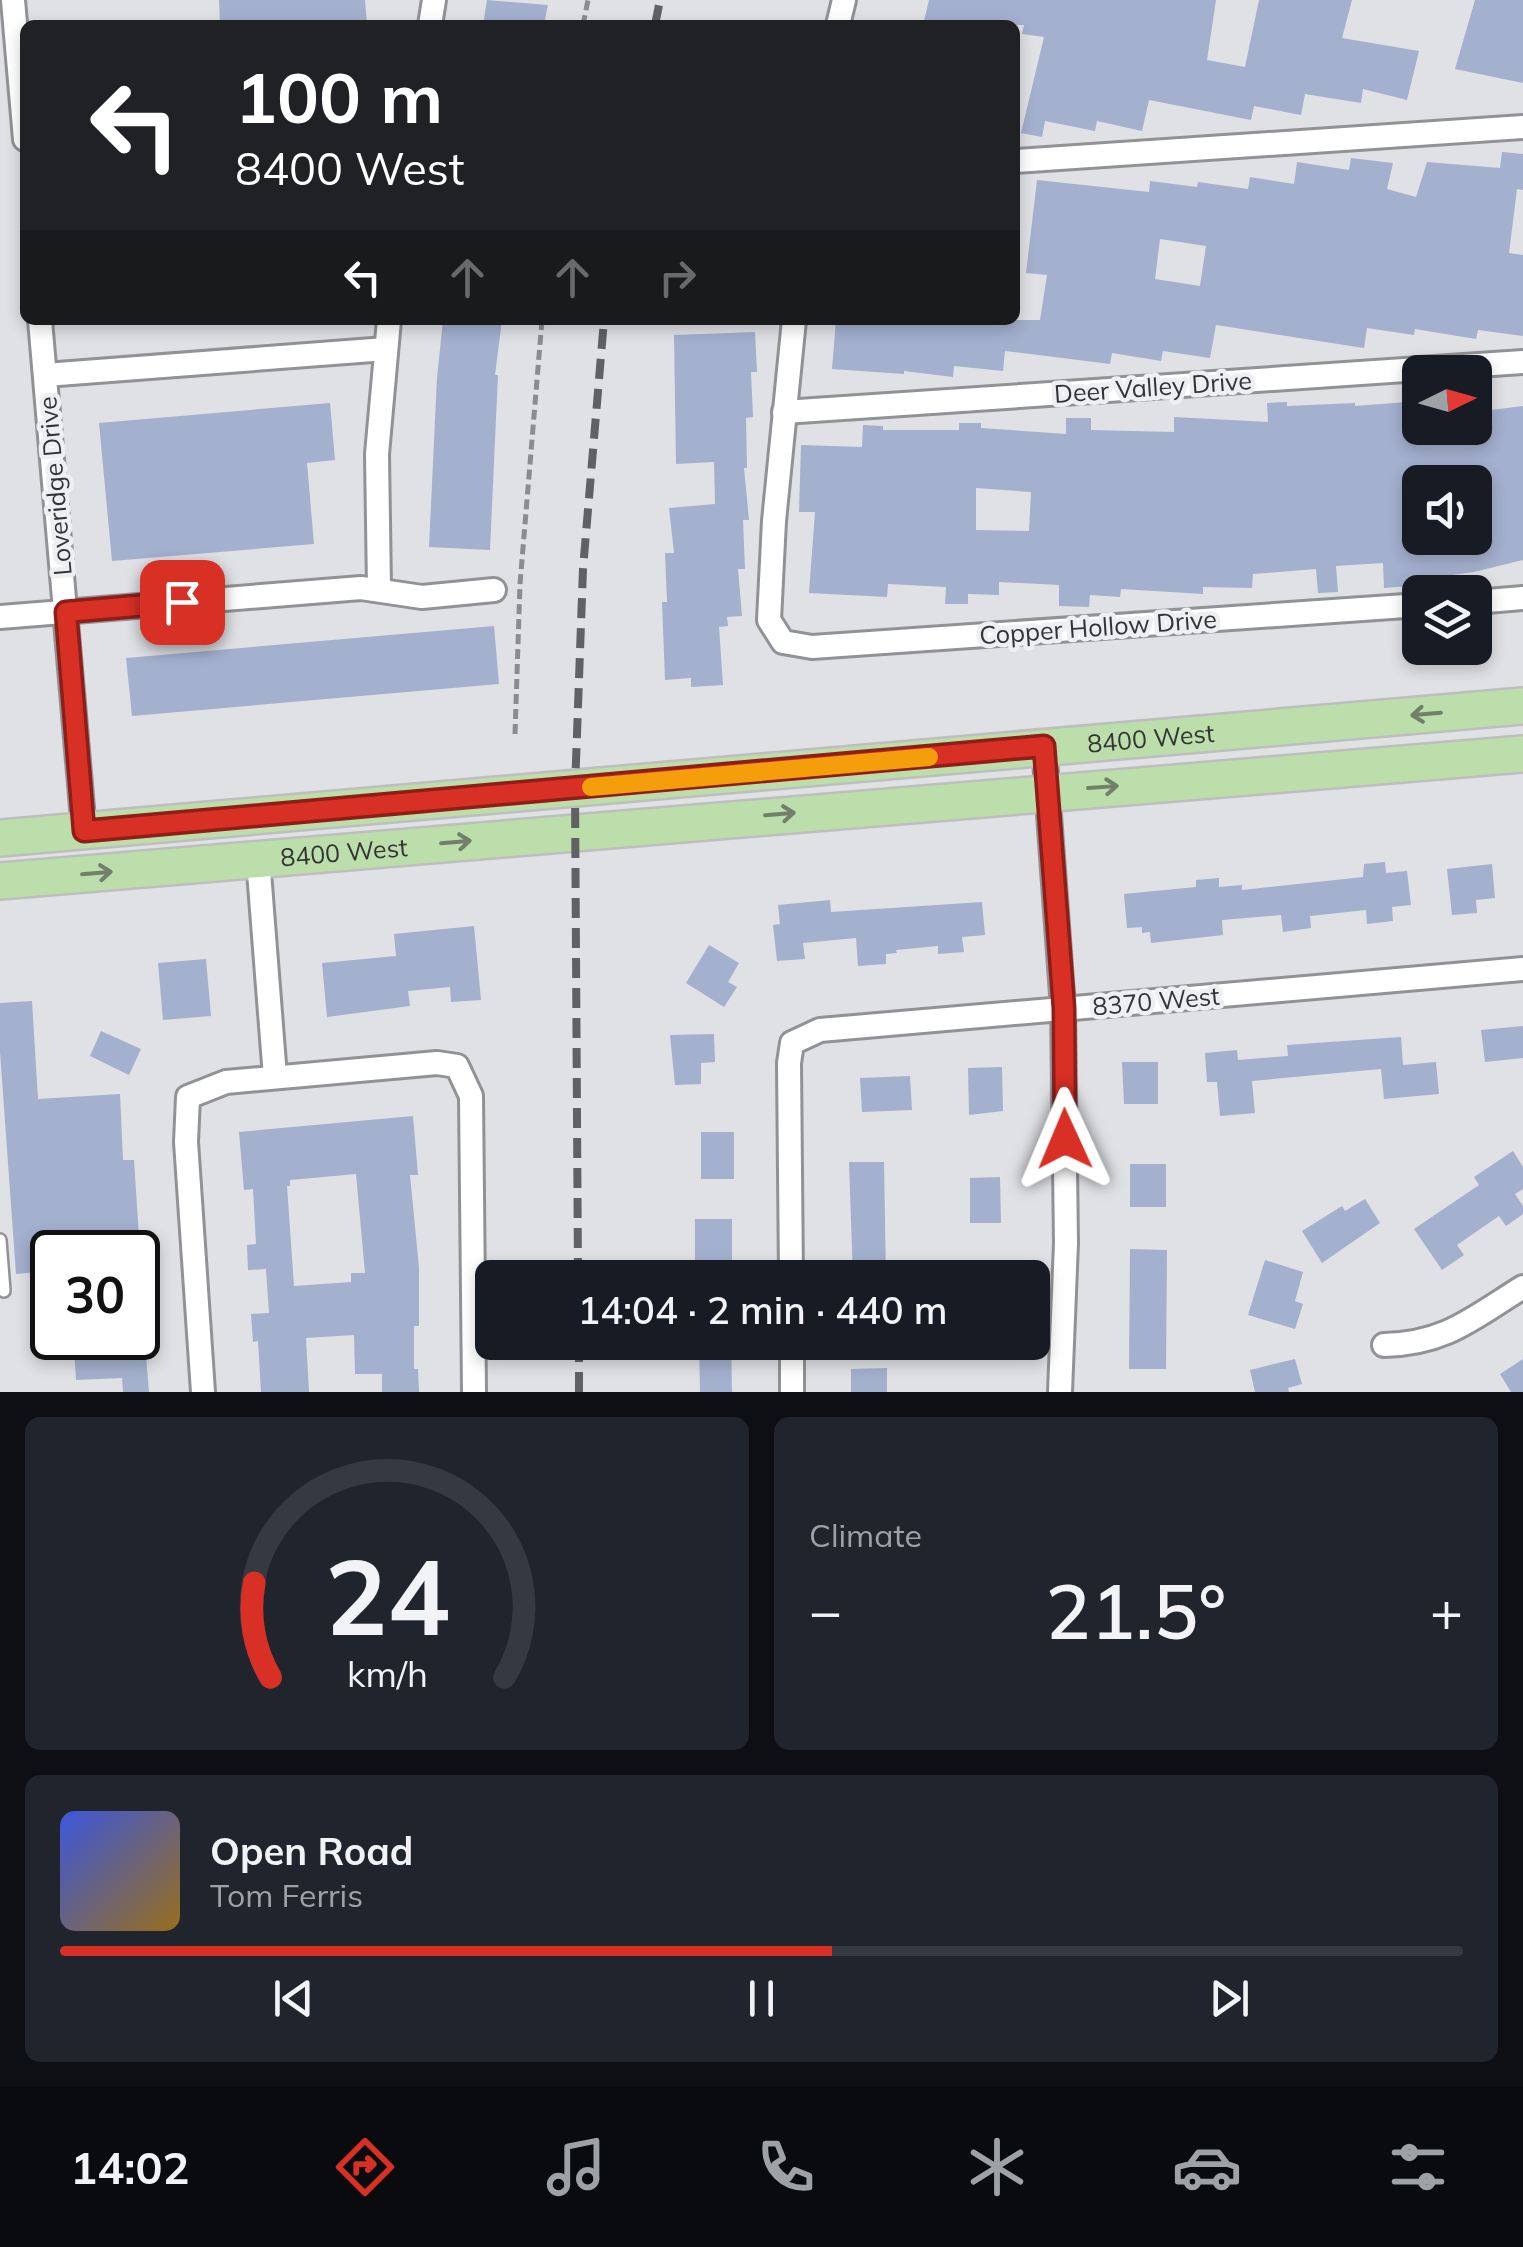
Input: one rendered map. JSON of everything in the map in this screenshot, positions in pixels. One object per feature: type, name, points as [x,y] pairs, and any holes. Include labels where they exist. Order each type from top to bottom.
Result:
[{"type":"main road","name":"8400 West","points":[[0,838],[1523,706]]},
{"type":"main road","name":"8400 West","points":[[0,881],[1523,754]]},
{"type":"street","points":[[13,0],[20,82]]},
{"type":"street","points":[[1020,162],[1523,127]]},
{"type":"street","name":"Loveridge Drive","points":[[40,325],[84,831]]},
{"type":"street","points":[[379,588],[377,454],[388,325]]},
{"type":"street","points":[[784,412],[793,325]]},
{"type":"street","points":[[45,375],[386,349]]},
{"type":"street","name":"Deer Valley Drive","points":[[784,412],[1523,362]]},
{"type":"street","name":"Copper Hollow Drive","points":[[784,412],[769,620],[779,637],[796,647],[1402,606]]},
{"type":"street","points":[[0,617],[379,588],[422,597],[494,590]]},
{"type":"street","points":[[1492,601],[1523,598]]},
{"type":"street","points":[[1044,746],[1064,1008],[1066,1243],[1060,1392]]},
{"type":"street","points":[[258,859],[275,1077]]},
{"type":"street","name":"8370 West","points":[[791,1260],[788,1062],[792,1043],[820,1030],[1523,970]]},
{"type":"street","points":[[203,1392],[186,1142],[188,1097],[226,1082],[437,1063],[458,1066],[471,1096],[474,1392]]},
{"type":"street","points":[[1384,1345],[1413,1344],[1444,1336],[1523,1288]]},
{"type":"street","points":[[792,1360],[792,1392]]},
{"type":"lane","points":[[0,1240],[4,1291]]},
{"type":"path","points":[[515,734],[520,584],[542,325]]},
{"type":"building","points":[[219,0],[365,0],[367,20],[220,20]]},
{"type":"building","points":[[487,0],[548,5],[545,20],[484,20]]},
{"type":"building","points":[[929,0],[1216,0],[1207,60],[1245,67],[1259,0],[1352,0],[1342,38],[1419,51],[1407,100],[1363,89],[1361,103],[1305,94],[1301,115],[1254,106],[1251,120],[1149,100],[1142,131],[1097,121],[1095,131],[1045,121],[1042,137],[1021,133],[1044,37],[1022,34],[1024,25],[1020,25],[1020,20],[924,20]]},
{"type":"building","points":[[1475,0],[1523,0],[1523,83],[1455,69]]},
{"type":"building","points":[[1502,152],[1523,154],[1523,190],[1517,189],[1509,253],[1523,255],[1523,336],[1478,330],[1476,339],[1415,329],[1414,335],[1367,328],[1364,348],[1216,325],[1210,358],[1163,351],[1161,361],[1112,353],[1110,364],[1005,351],[1003,371],[954,366],[953,377],[832,369],[836,325],[1020,325],[1020,320],[1040,320],[1047,275],[1026,273],[1037,180],[1149,192],[1150,181],[1248,189],[1250,177],[1294,184],[1297,162],[1349,170],[1351,158],[1393,163],[1387,189],[1416,197],[1427,162],[1500,168]],"holes":[[[1160,239],[1206,246],[1200,286],[1155,279]]]},
{"type":"building","points":[[442,325],[501,325],[495,375],[490,550],[429,547]]},
{"type":"building","points":[[755,332],[757,372],[751,372],[753,417],[746,418],[744,468],[749,520],[743,520],[745,569],[738,569],[742,616],[727,617],[728,626],[719,627],[723,685],[691,687],[691,678],[665,680],[665,553],[674,553],[669,508],[715,504],[714,462],[676,464],[674,335]]},
{"type":"building","points":[[1402,402],[1402,445],[1492,445],[1492,410],[1523,406],[1523,560],[1452,575],[1402,575],[1402,587],[1384,588],[1383,563],[1336,566],[1338,592],[1318,593],[1316,569],[1253,574],[1252,588],[1203,587],[1203,594],[1121,589],[1120,597],[1090,595],[1089,607],[1059,606],[1059,585],[999,582],[999,595],[968,594],[968,604],[945,604],[946,587],[888,584],[887,597],[809,593],[815,512],[799,512],[801,445],[862,447],[863,425],[883,426],[883,430],[959,430],[959,423],[981,423],[981,428],[1066,434],[1066,418],[1091,418],[1091,430],[1174,432],[1174,417],[1268,422],[1267,403]],"holes":[[[976,488],[1031,492],[1029,531],[976,530]]]},
{"type":"building","points":[[330,403],[335,460],[307,463],[314,544],[112,561],[99,423]]},
{"type":"building","points":[[494,626],[499,684],[132,716],[126,658]]},
{"type":"building","points":[[1385,862],[1386,873],[1407,871],[1411,905],[1392,907],[1393,921],[1367,924],[1366,910],[1310,916],[1311,928],[1283,932],[1281,915],[1222,920],[1223,935],[1151,943],[1150,932],[1142,933],[1142,927],[1127,928],[1124,894],[1196,887],[1196,880],[1219,878],[1219,887],[1242,885],[1242,890],[1363,877],[1364,864]]},
{"type":"building","points":[[1492,864],[1495,898],[1476,900],[1477,913],[1452,915],[1447,869]]},
{"type":"building","points":[[830,900],[831,912],[982,902],[985,935],[962,937],[964,952],[938,954],[938,946],[896,950],[897,953],[886,954],[886,964],[858,966],[856,938],[803,943],[805,959],[777,961],[773,925],[780,924],[778,905]]},
{"type":"building","points":[[474,926],[481,1000],[451,1002],[450,987],[408,991],[410,1006],[327,1017],[322,963],[396,956],[394,934]]},
{"type":"building","points":[[709,945],[739,963],[728,982],[737,987],[724,1007],[686,983]]},
{"type":"building","points":[[206,959],[211,1016],[163,1020],[158,963]]},
{"type":"building","points":[[32,1001],[38,1099],[120,1094],[123,1160],[134,1160],[139,1230],[30,1230],[30,1273],[16,1274],[0,1052],[0,1003]]},
{"type":"building","points":[[1523,1026],[1523,1058],[1485,1062],[1481,1030]]},
{"type":"building","points":[[101,1031],[141,1049],[129,1075],[90,1056]]},
{"type":"building","points":[[714,1034],[715,1062],[701,1063],[701,1084],[675,1085],[670,1035]]},
{"type":"building","points":[[1401,1037],[1403,1065],[1436,1062],[1439,1094],[1384,1099],[1381,1069],[1252,1081],[1255,1113],[1220,1116],[1217,1082],[1207,1082],[1205,1053],[1237,1050],[1238,1060],[1288,1056],[1287,1045]]},
{"type":"building","points":[[1122,1062],[1158,1062],[1158,1104],[1124,1104]]},
{"type":"building","points":[[1002,1067],[1003,1111],[969,1115],[968,1068]]},
{"type":"building","points":[[910,1076],[912,1110],[862,1112],[860,1078]]},
{"type":"building","points":[[413,1116],[418,1175],[410,1175],[419,1268],[414,1369],[418,1369],[419,1392],[382,1392],[382,1374],[355,1374],[354,1335],[306,1338],[309,1392],[261,1392],[258,1341],[253,1342],[251,1314],[269,1313],[266,1269],[248,1270],[247,1245],[256,1244],[253,1189],[244,1190],[239,1132]],"holes":[[[356,1174],[365,1273],[351,1273],[351,1282],[294,1286],[287,1186],[290,1180]]]},
{"type":"building","points":[[701,1132],[734,1132],[734,1179],[701,1179]]},
{"type":"building","points":[[1513,1151],[1523,1167],[1523,1189],[1515,1194],[1523,1214],[1506,1226],[1499,1216],[1457,1245],[1464,1255],[1442,1270],[1414,1229],[1479,1185],[1474,1177]]},
{"type":"building","points":[[849,1162],[884,1162],[886,1260],[852,1260]]},
{"type":"building","points":[[1130,1164],[1166,1164],[1166,1207],[1130,1207]]},
{"type":"building","points":[[1000,1177],[1001,1223],[970,1223],[970,1178]]},
{"type":"building","points":[[1365,1199],[1380,1223],[1322,1263],[1302,1231],[1342,1206],[1345,1211]]},
{"type":"building","points":[[695,1219],[732,1219],[732,1260],[695,1260]]},
{"type":"building","points":[[1130,1249],[1167,1250],[1166,1369],[1129,1369]]},
{"type":"building","points":[[1265,1260],[1303,1272],[1295,1301],[1303,1304],[1295,1329],[1248,1315]]},
{"type":"building","points":[[1295,1359],[1302,1384],[1288,1388],[1289,1392],[1255,1392],[1250,1370]]},
{"type":"building","points":[[1523,1359],[1523,1392],[1511,1392],[1500,1374]]},
{"type":"building","points":[[75,1360],[146,1360],[149,1392],[123,1392],[122,1378],[76,1380]]},
{"type":"building","points":[[699,1360],[731,1360],[732,1392],[700,1392]]},
{"type":"building","points":[[887,1368],[887,1392],[851,1392],[851,1369]]},
{"type":"railway","points":[[656,20],[660,0]]},
{"type":"railway","points":[[578,1260],[575,789],[583,569],[604,325]]},
{"type":"railway","points":[[579,1360],[579,1392]]},
{"type":"slow traffic","points":[[591,787],[929,757]]},
{"type":"route","points":[[182,602],[66,612],[84,831],[1044,746],[1064,1008],[1065,1139]]}]
